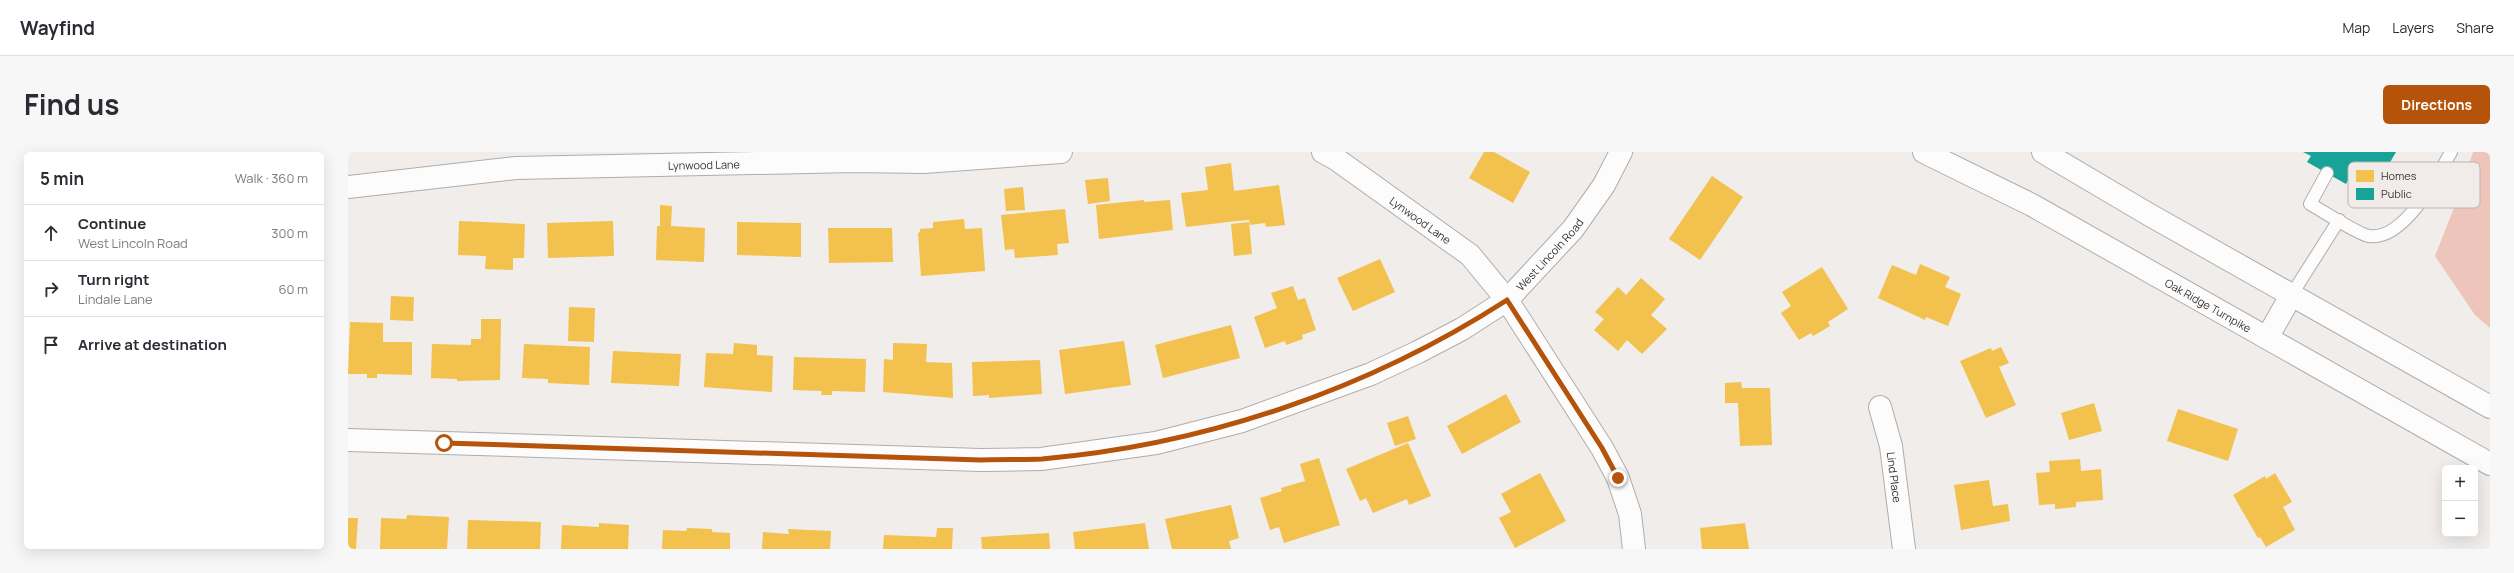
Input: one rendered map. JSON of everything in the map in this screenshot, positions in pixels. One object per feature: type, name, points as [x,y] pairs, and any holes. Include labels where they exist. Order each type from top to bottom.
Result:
[{"type":"main road","name":"Lynwood Lane","points":[[348,187],[516,168],[838,161],[924,162],[1061,152]]},
{"type":"main road","name":"Lynwood Lane","points":[[1323,152],[1354,171],[1470,255],[1507,300],[1602,448],[1618,478],[1630,514],[1634,549]]},
{"type":"main road","name":"West Lincoln Road","points":[[348,440],[932,458],[1041,459],[1133,447],[1242,421],[1370,374],[1418,352],[1462,329],[1507,300],[1573,229],[1604,185],[1622,152]]},
{"type":"main road","name":"Oak Ridge Turnpike","points":[[1924,152],[2032,205],[2490,464]]},
{"type":"main road","points":[[2043,152],[2148,214],[2490,407]]},
{"type":"main road","points":[[2267,338],[2292,294]]},
{"type":"main road","name":"Lind Place","points":[[1880,407],[1891,446],[1904,549]]},
{"type":"lane","points":[[2445,162],[2451,152]]},
{"type":"lane","points":[[2327,173],[2310,204],[2368,236],[2380,236],[2397,227],[2415,208]]},
{"type":"lane","points":[[2292,294],[2339,220]]},
{"type":"shaded area","points":[[2473,152],[2490,152],[2490,328],[2475,315],[2435,256],[2454,208],[2480,208],[2480,162],[2470,162]]},
{"type":"building: Homes","points":[[1484,152],[1494,152],[1530,172],[1513,203],[1469,178]]},
{"type":"building: Homes","points":[[1231,163],[1234,191],[1279,185],[1285,225],[1266,227],[1265,223],[1250,225],[1249,220],[1186,227],[1181,193],[1208,190],[1205,167]]},
{"type":"building: Homes","points":[[1712,176],[1743,197],[1700,260],[1669,239]]},
{"type":"building: Homes","points":[[1108,178],[1110,201],[1088,204],[1085,180]]},
{"type":"building: Homes","points":[[1023,187],[1025,210],[1006,211],[1004,189]]},
{"type":"building: Homes","points":[[1144,200],[1144,202],[1170,200],[1173,230],[1099,239],[1096,205]]},
{"type":"building: Homes","points":[[660,205],[672,206],[671,226],[705,228],[704,262],[656,260],[657,226],[660,226]]},
{"type":"building: Homes","points":[[1065,209],[1069,243],[1057,244],[1058,255],[1015,258],[1014,249],[1005,250],[1001,215]]},
{"type":"building: Homes","points":[[964,219],[965,229],[982,228],[985,271],[921,276],[918,233],[920,232],[920,229],[933,228],[933,222]]},
{"type":"building: Homes","points":[[459,221],[525,224],[524,258],[513,258],[513,270],[485,269],[486,256],[458,255]]},
{"type":"building: Homes","points":[[613,221],[614,256],[548,258],[547,223]]},
{"type":"building: Homes","points":[[737,222],[801,223],[801,257],[737,255]]},
{"type":"building: Homes","points":[[1249,222],[1252,254],[1234,256],[1231,224]]},
{"type":"building: Homes","points":[[828,228],[892,228],[893,262],[829,263]]},
{"type":"building: Homes","points":[[1380,259],[1395,292],[1353,311],[1337,278]]},
{"type":"building: Homes","points":[[1920,264],[1950,277],[1945,287],[1961,294],[1948,326],[1926,317],[1925,320],[1878,298],[1892,265],[1916,275]]},
{"type":"building: Homes","points":[[1822,267],[1848,309],[1828,322],[1830,326],[1813,336],[1811,333],[1799,340],[1781,313],[1791,306],[1782,292]]},
{"type":"building: Homes","points":[[1641,278],[1665,299],[1651,315],[1667,329],[1642,354],[1627,340],[1618,351],[1594,330],[1604,319],[1595,312],[1618,287],[1626,295]]},
{"type":"building: Homes","points":[[1293,286],[1298,300],[1305,298],[1316,330],[1302,335],[1303,339],[1286,345],[1285,341],[1265,348],[1254,317],[1277,308],[1271,293]]},
{"type":"building: Homes","points":[[391,296],[414,297],[413,321],[390,320]]},
{"type":"building: Homes","points":[[569,307],[595,308],[594,342],[568,341]]},
{"type":"building: Homes","points":[[481,319],[501,319],[500,380],[457,381],[457,379],[431,378],[432,344],[471,345],[471,339],[481,339]]},
{"type":"building: Homes","points":[[350,322],[383,323],[383,342],[412,342],[412,375],[377,374],[377,378],[367,378],[367,374],[348,374]]},
{"type":"building: Homes","points":[[1231,325],[1240,358],[1163,378],[1155,345]]},
{"type":"building: Homes","points":[[1124,341],[1131,385],[1065,394],[1059,350]]},
{"type":"building: Homes","points":[[734,343],[757,345],[757,355],[773,356],[772,392],[704,387],[706,353],[733,354]]},
{"type":"building: Homes","points":[[893,343],[927,344],[926,362],[952,363],[953,398],[883,392],[884,359],[893,360]]},
{"type":"building: Homes","points":[[524,344],[590,347],[589,385],[548,383],[548,379],[522,378]]},
{"type":"building: Homes","points":[[2001,347],[2009,363],[1999,367],[2016,405],[1986,418],[1960,361],[1991,348],[1992,351]]},
{"type":"building: Homes","points":[[613,351],[681,354],[679,386],[611,383]]},
{"type":"building: Homes","points":[[794,357],[866,359],[865,392],[832,391],[832,395],[821,395],[822,391],[793,390]]},
{"type":"building: Homes","points":[[1040,360],[1042,394],[989,398],[989,395],[973,396],[972,362]]},
{"type":"building: Homes","points":[[1741,382],[1742,388],[1770,388],[1772,445],[1740,446],[1738,403],[1725,403],[1725,383]]},
{"type":"building: Homes","points":[[1506,394],[1521,422],[1462,454],[1447,426]]},
{"type":"building: Homes","points":[[2094,403],[2102,431],[2069,440],[2061,413]]},
{"type":"building: Homes","points":[[2178,409],[2238,429],[2228,461],[2167,441]]},
{"type":"building: Homes","points":[[1408,416],[1416,439],[1395,446],[1387,423]]},
{"type":"building: Homes","points":[[1408,443],[1431,496],[1409,505],[1407,499],[1373,513],[1366,498],[1360,501],[1346,469]]},
{"type":"building: Homes","points":[[1319,458],[1340,525],[1284,543],[1279,527],[1270,530],[1260,498],[1282,491],[1281,488],[1305,481],[1300,464]]},
{"type":"building: Homes","points":[[2080,459],[2081,471],[2101,469],[2103,500],[2076,502],[2076,507],[2055,509],[2055,504],[2039,505],[2036,473],[2050,472],[2049,461]]},
{"type":"building: Homes","points":[[1540,473],[1566,521],[1515,548],[1499,518],[1511,512],[1501,494]]},
{"type":"building: Homes","points":[[2275,473],[2292,502],[2283,507],[2295,530],[2266,547],[2260,537],[2258,538],[2233,495],[2265,476],[2266,479]]},
{"type":"building: Homes","points":[[1989,480],[1993,506],[2008,504],[2010,521],[1961,530],[1954,485]]},
{"type":"building: Homes","points":[[1231,505],[1239,538],[1229,541],[1231,549],[1172,549],[1165,519]]},
{"type":"building: Homes","points":[[407,515],[449,517],[447,549],[380,549],[381,518],[406,519]]},
{"type":"building: Homes","points":[[348,518],[358,518],[356,549],[348,549]]},
{"type":"building: Homes","points":[[468,520],[541,522],[540,549],[467,549]]},
{"type":"building: Homes","points":[[599,523],[629,525],[628,549],[561,549],[562,525],[599,527]]},
{"type":"building: Homes","points":[[1145,523],[1149,549],[1075,549],[1073,532]]},
{"type":"building: Homes","points":[[1745,523],[1749,549],[1702,549],[1700,528]]},
{"type":"building: Homes","points":[[687,528],[712,529],[712,532],[730,533],[730,549],[662,549],[663,530],[686,531]]},
{"type":"building: Homes","points":[[937,528],[953,528],[952,549],[883,549],[884,535],[936,537]]},
{"type":"building: Homes","points":[[788,529],[831,531],[830,549],[762,549],[763,532],[789,534]]},
{"type":"building: Homes","points":[[1049,533],[1050,549],[982,549],[981,537]]},
{"type":"building: Public","points":[[2303,152],[2396,152],[2390,162],[2348,162],[2348,180],[2346,184],[2307,162],[2311,156]]},
{"type":"route","points":[[444,443],[981,460],[1041,459],[1125,448],[1156,443],[1242,421],[1370,374],[1418,352],[1462,329],[1507,300],[1602,448],[1618,478]]}]
